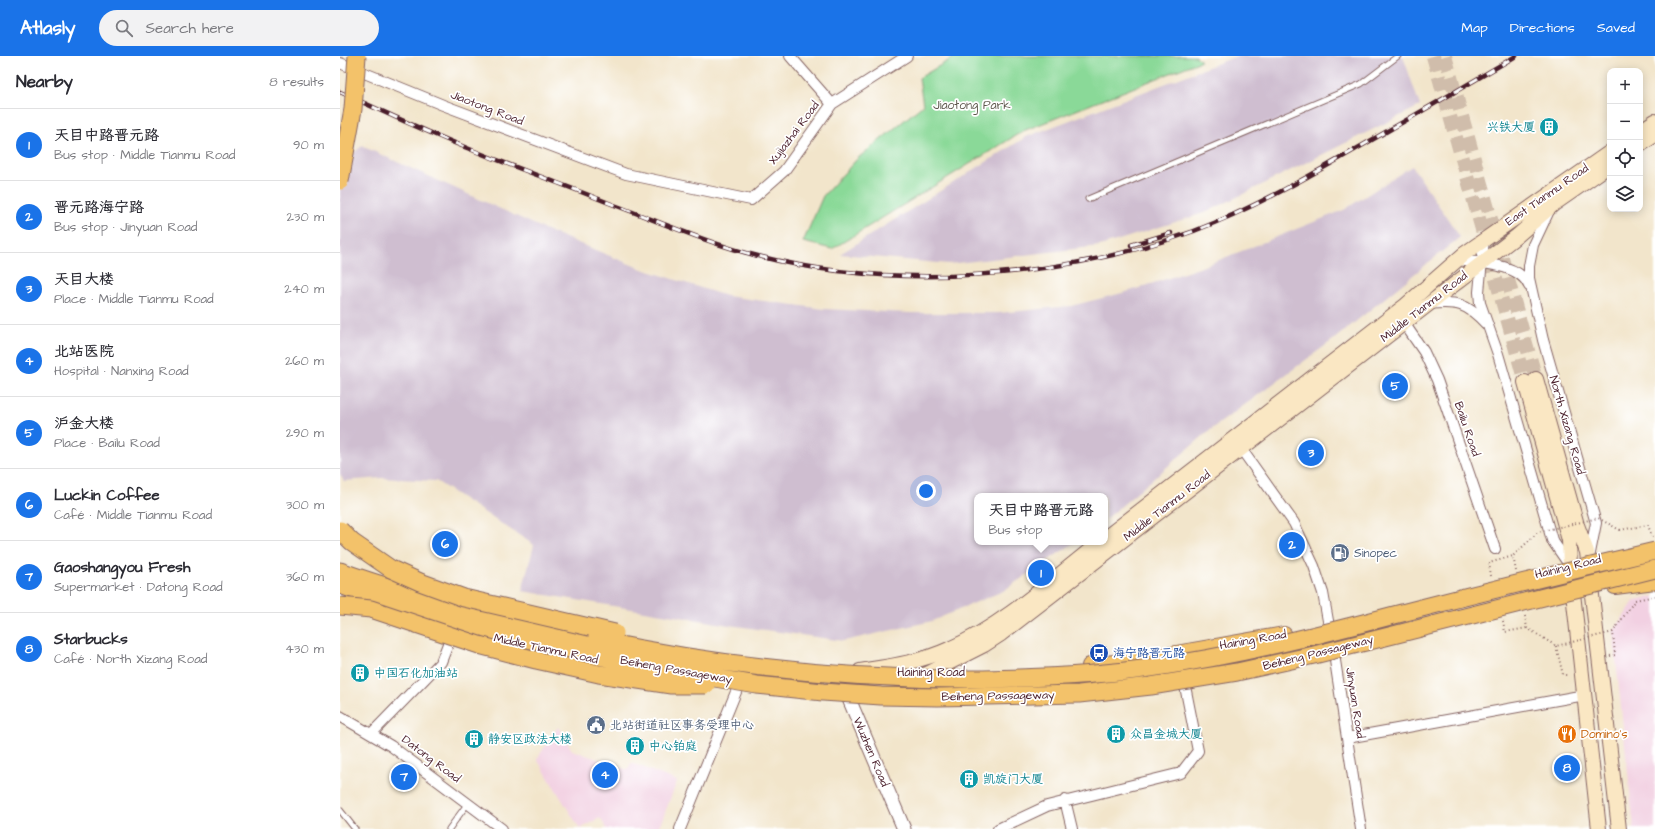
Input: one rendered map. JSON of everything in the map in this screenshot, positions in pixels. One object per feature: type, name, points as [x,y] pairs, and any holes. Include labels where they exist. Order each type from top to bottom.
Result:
[{"type":"highway","points":[[340,181],[353,109],[348,60]]},
{"type":"highway","points":[[340,530],[352,542],[391,569],[420,582],[464,598],[757,667]]},
{"type":"highway","name":"Beiheng Passageway","points":[[340,570],[368,581],[527,625],[667,655],[757,667],[882,678],[938,679],[1078,676],[1149,668],[1234,654],[1310,638],[1655,547]]},
{"type":"highway","name":"Beiheng Passageway","points":[[340,585],[428,615],[517,638],[666,670],[757,685],[881,696],[938,697],[1080,694],[1151,686],[1237,672],[1314,655],[1655,569]]},
{"type":"highway","points":[[340,606],[371,609],[479,645],[599,674],[671,685],[757,685]]},
{"type":"main road","points":[[1643,129],[1655,121]]},
{"type":"main road","points":[[1643,143],[1655,135]]},
{"type":"main road","name":"East Tianmu Road","points":[[1484,239],[1607,154]]},
{"type":"main road","name":"East Tianmu Road","points":[[1554,204],[1607,167]]},
{"type":"main road","name":"Middle Tianmu Road","points":[[1108,536],[1404,323],[1523,232],[1554,204]]},
{"type":"main road","name":"Middle Tianmu Road","points":[[340,590],[454,628],[546,651],[738,687],[809,697],[849,699],[933,672],[1001,634],[1412,301],[1456,260],[1484,239]]},
{"type":"main road","name":"North Xizang Road","points":[[1599,829],[1573,595],[1569,540],[1530,381],[1589,562],[1619,829]]},
{"type":"main road","name":"Middle Tianmu Road","points":[[340,565],[400,589],[630,642],[679,652],[842,674],[895,666],[923,659],[949,649],[979,633],[1010,612],[1096,545]]},
{"type":"main road","name":"Haining Road","points":[[842,674],[1001,671],[1101,665],[1148,659],[1329,626],[1570,566],[1655,547]]},
{"type":"main road","points":[[849,699],[930,702],[1117,696],[1185,686],[1312,662],[1334,654],[1378,642],[1592,590],[1629,583],[1655,581]]},
{"type":"street","name":"Xujiazhai Road","points":[[626,174],[751,200],[784,171],[832,104],[790,56]]},
{"type":"street","points":[[832,104],[907,56]]},
{"type":"street","name":"Jiaotong Road","points":[[348,60],[443,106],[626,174]]},
{"type":"street","name":"North Xizang Road","points":[[1554,204],[1541,224],[1532,245],[1529,266],[1531,289],[1542,340],[1596,523],[1589,562]]},
{"type":"street","name":"North Xizang Road","points":[[1484,239],[1479,286],[1480,303],[1552,540],[1570,566]]},
{"type":"street","name":"North Xizang Road","points":[[1456,260],[1503,267],[1521,274],[1528,282],[1531,289]]},
{"type":"street","points":[[1479,286],[1488,272],[1503,267]]},
{"type":"street","points":[[1428,304],[1453,302],[1461,304],[1476,314],[1488,326]]},
{"type":"street","name":"Bailu Road","points":[[1404,323],[1424,352],[1437,380],[1495,549]]},
{"type":"street","name":"Jinyuan Road","points":[[1237,444],[1278,499],[1302,538],[1314,566],[1323,593],[1361,829]]},
{"type":"street","points":[[372,733],[441,662],[454,628]]},
{"type":"street","name":"Wuzhen Road","points":[[842,674],[849,699],[904,829]]},
{"type":"street","points":[[998,829],[1030,813],[1065,800],[1181,773],[1198,752],[1185,686]]},
{"type":"street","points":[[680,829],[738,687]]},
{"type":"street","points":[[1347,738],[1585,695]]},
{"type":"street","name":"Datong Road","points":[[340,716],[372,733],[502,829]]},
{"type":"street","points":[[1065,800],[1072,829]]},
{"type":"lane","points":[[1088,199],[1361,84],[1398,56]]},
{"type":"lane","points":[[449,829],[468,804]]},
{"type":"lane","points":[[340,810],[355,829]]},
{"type":"path","points":[[1493,585],[1489,563],[1513,556],[1538,532],[1598,518],[1620,530],[1648,525],[1655,547]]},
{"type":"path","points":[[1513,556],[1517,578]]},
{"type":"path","points":[[1615,655],[1613,632],[1635,600],[1655,596]]},
{"type":"path","points":[[1524,614],[1527,628]]},
{"type":"path","points":[[1505,632],[1527,628],[1556,646],[1563,675]]},
{"type":"path","points":[[1556,646],[1613,632]]},
{"type":"shaded area","points":[[1237,56],[1403,56],[1420,106],[1207,212],[1100,246],[949,264],[840,254],[1026,137]]},
{"type":"shaded area","points":[[362,146],[551,232],[642,269],[726,296],[824,309],[910,313],[999,313],[1071,306],[1130,291],[1199,268],[1344,210],[1412,166],[1460,237],[1333,340],[1209,431],[1108,517],[1108,493],[974,493],[974,545],[1071,545],[1003,591],[932,621],[844,641],[729,625],[522,591],[534,545],[436,481],[381,478],[344,481],[340,474],[340,164]]},
{"type":"shaded area","points":[[1655,596],[1655,829],[1634,829],[1613,632],[1635,600]]},
{"type":"shaded area","points":[[558,727],[572,750],[628,770],[631,763],[677,781],[657,829],[607,829],[600,818],[580,829],[537,759]]},
{"type":"green space","name":"Jiaotong Park","points":[[956,56],[1196,56],[1201,61],[1023,131],[832,249],[803,242],[823,196],[858,158],[923,105],[919,78]]},
{"type":"tunnel","points":[[1433,56],[1525,382]]},
{"type":"tunnel","points":[[1445,56],[1536,379]]},
{"type":"railway","points":[[340,92],[419,128],[485,155],[739,251],[810,267],[865,274],[921,276],[978,275],[1034,269],[1089,260],[1143,247],[1194,231],[1259,203],[1516,56]]},
{"type":"railway","points":[[1131,245],[1171,233]]},
{"type":"place","name":"兴铁大厦","points":[[1549,127]]},
{"type":"place","name":"沪金大楼","points":[[1395,386]]},
{"type":"place","name":"天目大楼","points":[[1311,453]]},
{"type":"place","name":"Luckin Coffee","points":[[445,544]]},
{"type":"place","name":"晋元路海宁路","points":[[1292,545]]},
{"type":"place","name":"Sinopec","points":[[1340,553]]},
{"type":"place","name":"天目中路晋元路","points":[[1041,573]]},
{"type":"place","name":"海宁路晋元路","points":[[1099,653]]},
{"type":"place","name":"中国石化加油站","points":[[360,673]]},
{"type":"place","name":"北站街道社区事务受理中心","points":[[596,725]]},
{"type":"place","name":"众昌金城大厦","points":[[1116,734]]},
{"type":"place","name":"Domino's","points":[[1567,734]]},
{"type":"place","name":"静安区政法大楼","points":[[474,739]]},
{"type":"place","name":"中心铂庭","points":[[635,746]]},
{"type":"place","name":"Starbucks","points":[[1567,768]]},
{"type":"place","name":"北站医院","points":[[605,775]]},
{"type":"place","name":"Gaoshangyou Fresh","points":[[404,777]]},
{"type":"place","name":"凯旋门大厦","points":[[969,779]]}]
